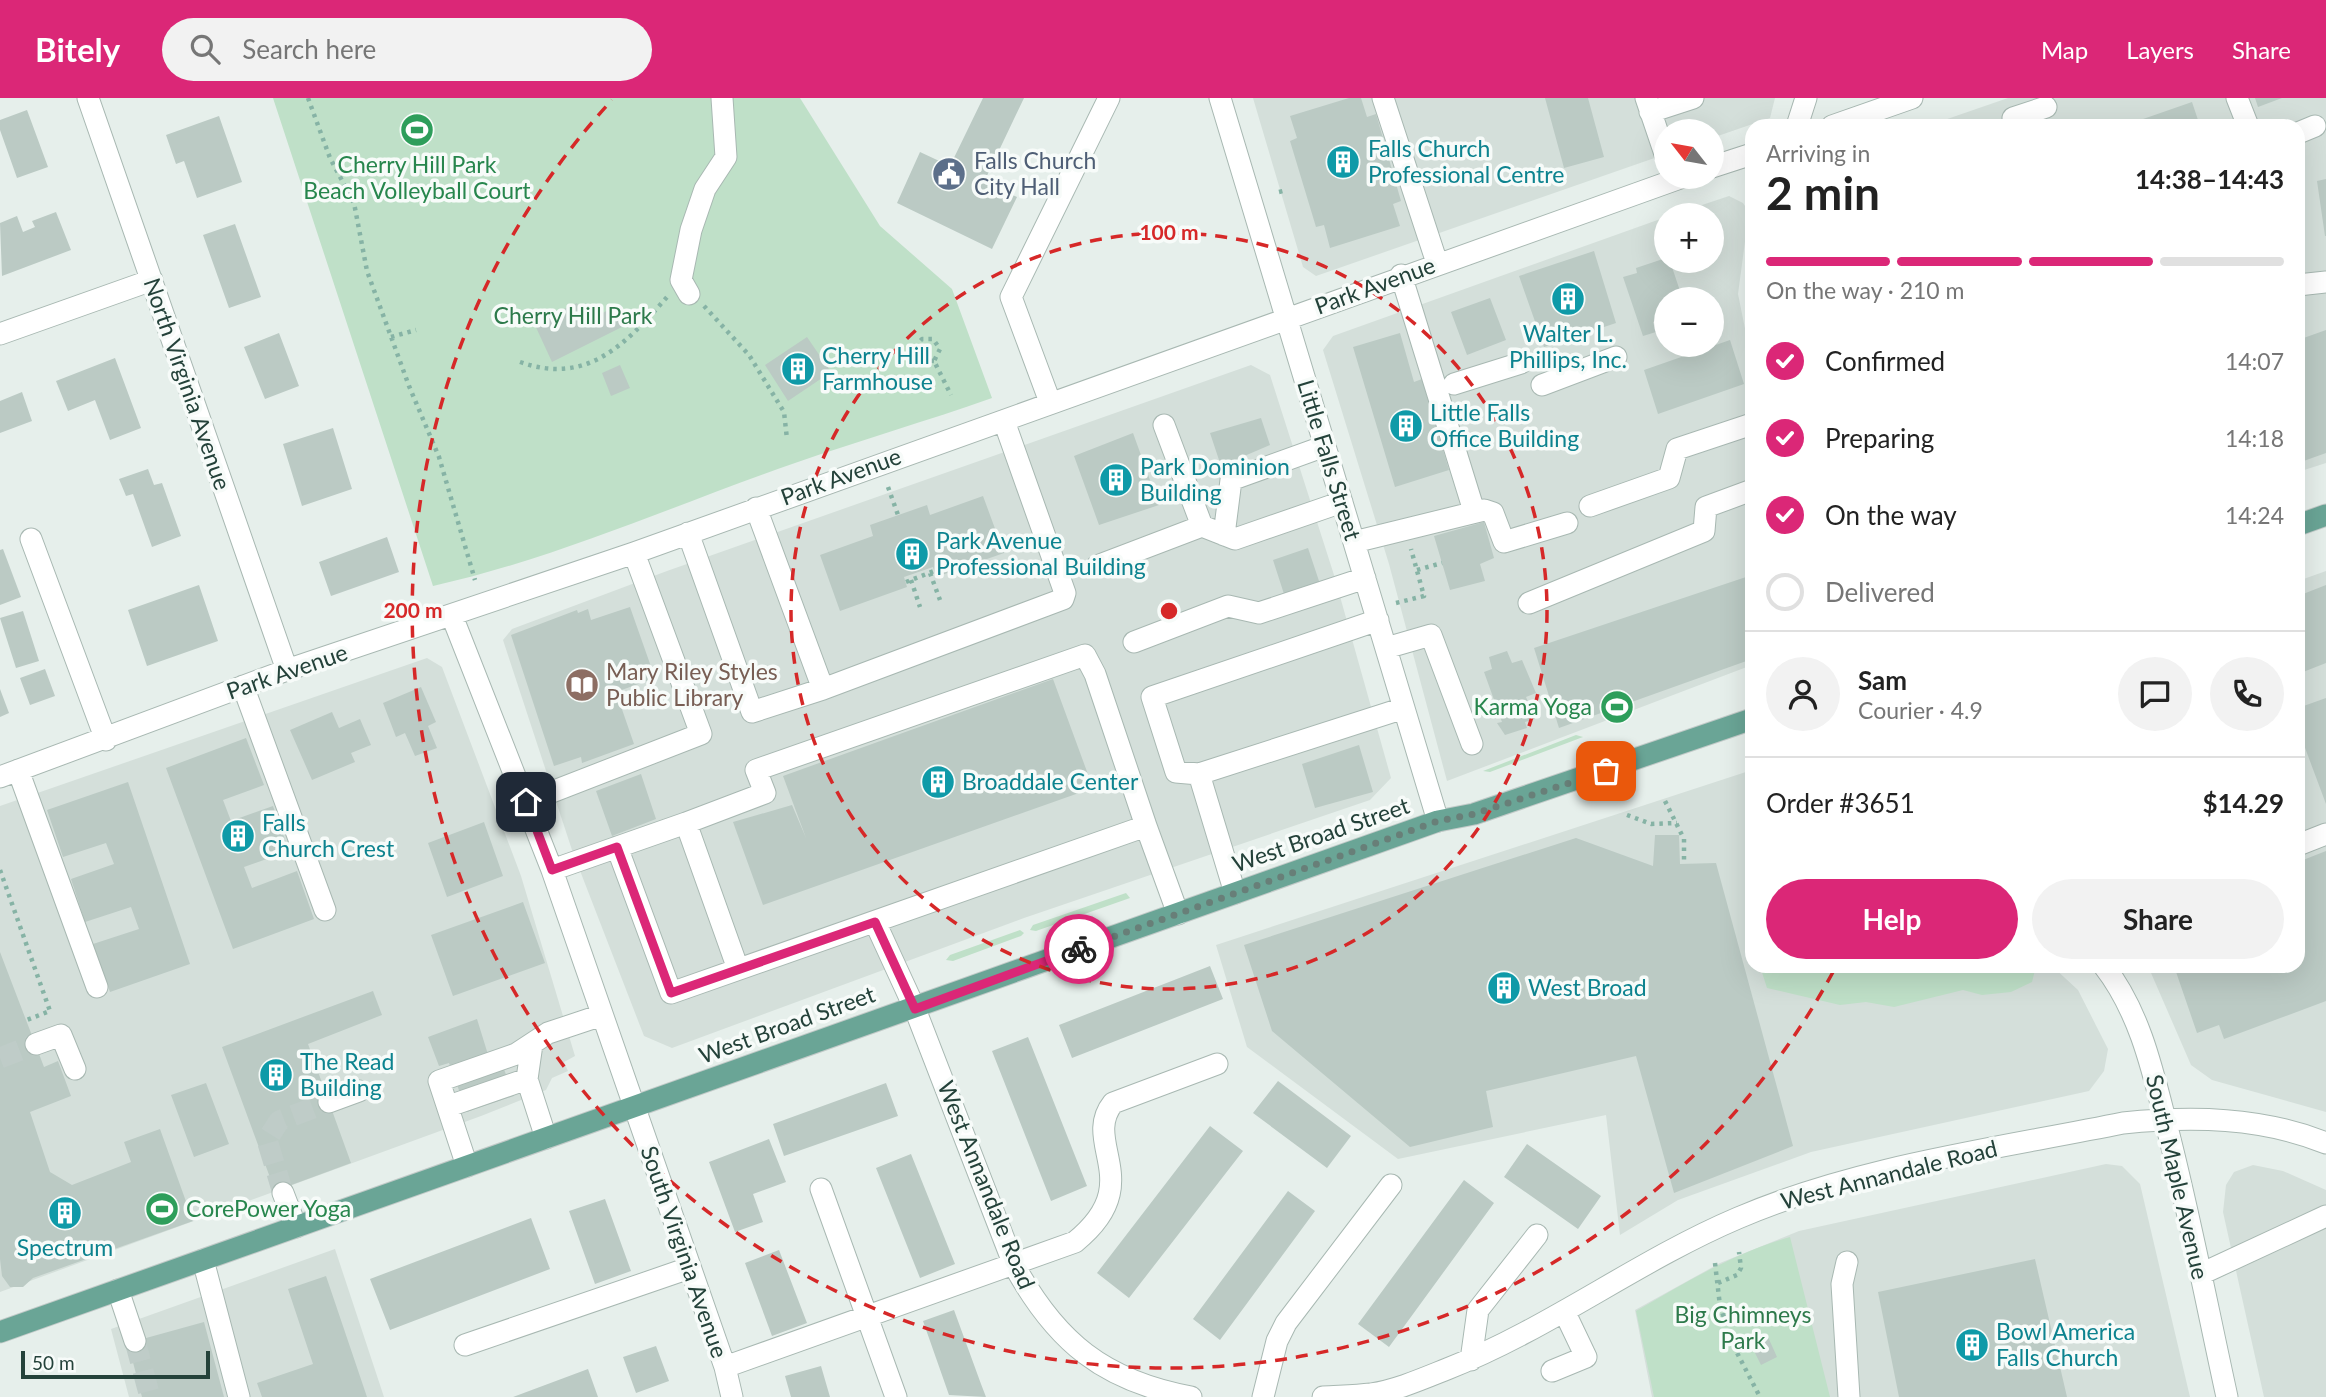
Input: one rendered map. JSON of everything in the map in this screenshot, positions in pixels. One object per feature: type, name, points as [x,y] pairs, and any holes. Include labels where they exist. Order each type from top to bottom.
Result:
[{"type":"main road","points":[[2305,522],[2326,515]]},
{"type":"main road","name":"West Broad Street","points":[[0,1332],[1438,821],[1474,814],[1745,721]]},
{"type":"street","name":"North Virginia Avenue","points":[[88,98],[287,670]]},
{"type":"street","points":[[685,287],[691,230],[705,189],[726,157],[722,98]]},
{"type":"street","points":[[1050,402],[1011,297],[1109,98]]},
{"type":"street","name":"Little Falls Street","points":[[1220,98],[1438,821]]},
{"type":"street","points":[[1383,98],[1437,263]]},
{"type":"street","points":[[1654,122],[1648,105],[1693,98]]},
{"type":"street","points":[[1799,119],[1806,98]]},
{"type":"street","points":[[1856,119],[1912,98]]},
{"type":"street","points":[[2237,98],[2245,119]]},
{"type":"street","points":[[2013,119],[2047,110]]},
{"type":"street","points":[[1724,163],[1745,156]]},
{"type":"street","name":"Park Avenue","points":[[9,773],[106,740],[287,670],[452,616],[485,601],[634,553],[1654,186]]},
{"type":"street","points":[[1402,275],[1474,511]]},
{"type":"street","points":[[0,334],[152,280]]},
{"type":"street","points":[[2305,284],[2326,282]]},
{"type":"street","points":[[1542,385],[1616,358]]},
{"type":"street","points":[[1454,384],[1521,363]]},
{"type":"street","points":[[688,533],[752,712],[823,689],[1063,599],[1065,593],[1004,421]]},
{"type":"street","points":[[1164,425],[1202,526]]},
{"type":"street","points":[[1590,506],[1668,478],[1677,449],[1745,426]]},
{"type":"street","points":[[1224,535],[1231,480],[1325,446]]},
{"type":"street","points":[[1529,603],[1704,531],[1706,507],[1745,493]]},
{"type":"street","points":[[1097,566],[1202,526],[1235,539],[1342,502]]},
{"type":"street","points":[[756,508],[823,689]]},
{"type":"street","points":[[1354,542],[1405,531],[1474,511],[1493,513],[1504,542],[1567,523]]},
{"type":"street","points":[[31,539],[106,740]]},
{"type":"street","points":[[526,802],[701,734],[634,553]]},
{"type":"street","points":[[1134,642],[1228,606],[1259,613],[1365,579]]},
{"type":"street","points":[[452,616],[552,870],[635,1108]]},
{"type":"street","points":[[1378,620],[1152,697],[1176,772],[1199,774],[1404,708]]},
{"type":"street","points":[[1386,648],[1431,635],[1472,744]]},
{"type":"street","points":[[552,870],[765,793],[756,770],[1085,655],[1095,674],[1178,914]]},
{"type":"street","points":[[243,686],[325,910]]},
{"type":"street","points":[[9,773],[97,987]]},
{"type":"street","points":[[1199,774],[1235,893]]},
{"type":"street","points":[[686,822],[738,969]]},
{"type":"street","points":[[617,847],[671,993],[1146,826]]},
{"type":"street","points":[[2305,842],[2326,834]]},
{"type":"street","name":"West Annandale Road","points":[[875,922],[915,1009],[1014,1265],[1034,1303],[1057,1331],[1119,1387],[1191,1397]]},
{"type":"street","name":"South Maple Avenue","points":[[2108,973],[2132,1011],[2146,1045],[2227,1397]]},
{"type":"street","points":[[467,1166],[439,1081],[516,1054],[548,1033],[602,1015]]},
{"type":"street","points":[[36,1044],[61,1035],[75,1069]]},
{"type":"street","points":[[532,1044],[527,1079],[546,1138]]},
{"type":"street","points":[[725,1367],[1074,1242],[1092,1228],[1104,1210],[1110,1194],[1112,1172],[1102,1126],[1105,1114],[1113,1103],[1217,1064]]},
{"type":"street","points":[[449,1106],[527,1079]]},
{"type":"street","points":[[329,1102],[359,1090]]},
{"type":"street","name":"South Virginia Avenue","points":[[635,1108],[725,1367],[732,1397]]},
{"type":"street","name":"West Annandale Road","points":[[1323,1397],[1418,1390],[1565,1313],[1703,1234],[1803,1193],[1917,1164],[2123,1123],[2165,1119],[2220,1119],[2269,1126],[2326,1143]]},
{"type":"street","points":[[1263,1397],[1277,1341],[1286,1323],[1391,1185]]},
{"type":"street","points":[[821,1189],[896,1397]]},
{"type":"street","points":[[283,1193],[296,1227]]},
{"type":"street","points":[[2200,1274],[2326,1216]]},
{"type":"street","points":[[1471,1360],[1478,1310],[1537,1235]]},
{"type":"street","points":[[202,1260],[239,1397]]},
{"type":"street","points":[[1847,1262],[1842,1284],[1849,1397]]},
{"type":"street","points":[[465,1345],[690,1268]]},
{"type":"street","points":[[118,1290],[135,1341]]},
{"type":"street","points":[[1552,1371],[1586,1357],[1565,1313]]},
{"type":"path","points":[[308,98],[330,158],[354,203],[367,271],[439,457],[475,580]]},
{"type":"path","points":[[1279,192],[1287,190]]},
{"type":"path","points":[[520,362],[544,371],[579,367],[608,356],[685,287],[713,313],[749,355],[784,412],[788,439]]},
{"type":"path","points":[[391,337],[416,330]]},
{"type":"path","points":[[922,339],[933,339],[939,344],[940,349],[934,361],[923,360],[918,356],[918,343],[922,339]]},
{"type":"path","points":[[934,361],[951,395]]},
{"type":"path","points":[[888,486],[898,515]]},
{"type":"path","points":[[1396,603],[1424,596],[1405,531]]},
{"type":"path","points":[[1417,570],[1443,563]]},
{"type":"path","points":[[920,607],[908,581],[932,572],[940,600]]},
{"type":"path","points":[[1665,801],[1684,839],[1684,864]]},
{"type":"path","points":[[1627,815],[1651,824],[1677,823]]},
{"type":"path","points":[[0,870],[50,1011],[24,1021]]},
{"type":"path","points":[[1718,1283],[1737,1275],[1741,1268],[1739,1252]]},
{"type":"path","points":[[1715,1263],[1720,1306],[1734,1347],[1760,1397]]},
{"type":"shaded area","points":[[1253,98],[1775,98],[1770,118],[1745,119],[1745,127],[1724,134],[1724,119],[1654,119],[1654,158],[1316,276],[1303,267]]},
{"type":"shaded area","points":[[2008,98],[2326,98],[2326,463],[2305,470],[2305,119],[1947,119]]},
{"type":"shaded area","points":[[1729,196],[1743,203],[1745,242],[1738,294],[1745,328],[1745,668],[1447,781],[1389,564],[1323,350],[1333,336],[1654,221],[1654,273],[1724,273],[1724,203],[1708,203]]},
{"type":"shaded area","points":[[1251,365],[1270,375],[1334,575],[1391,778],[1370,800],[1024,918],[672,1048],[644,1036],[572,850],[503,640],[512,629],[667,571]]},
{"type":"shaded area","points":[[2326,571],[2326,1112],[2212,1080],[2191,1065],[2151,973],[2305,973],[2305,578]]},
{"type":"shaded area","points":[[427,658],[442,667],[521,876],[575,1056],[564,1062],[568,1071],[552,1078],[546,1090],[481,1116],[0,1292],[0,806]]},
{"type":"shaded area","points":[[1745,772],[1745,973],[2060,973],[2078,990],[2108,1049],[2104,1071],[2089,1091],[1811,1152],[1678,1200],[1620,1235],[1606,1115],[1398,1159],[1247,1047],[1216,945]]},
{"type":"shaded area","points":[[2106,1164],[2122,1166],[2140,1184],[2190,1397],[1652,1397],[1635,1310],[1720,1263],[1799,1231]]},
{"type":"shaded area","points":[[2253,1165],[2283,1171],[2326,1190],[2326,1397],[2264,1397],[2223,1212],[2226,1185],[2234,1172]]},
{"type":"shaded area","points":[[335,1249],[384,1397],[129,1397],[111,1329]]},
{"type":"green space","name":"Cherry Hill Park","points":[[273,98],[800,98],[880,226],[952,289],[992,398],[795,463],[571,546],[433,586]]},
{"type":"green space","points":[[1576,735],[1583,737],[1490,772],[1483,771]]},
{"type":"green space","points":[[1126,893],[1130,898],[1036,931],[1030,930],[1033,925]]},
{"type":"green space","points":[[1020,930],[1024,933],[1021,936],[953,961],[946,960],[950,955]]},
{"type":"green space","points":[[1762,973],[2034,973],[2032,982],[2011,992],[1982,995],[1963,990],[1894,1007],[1866,1002],[1840,1005],[1767,988]]},
{"type":"green space","name":"Big Chimneys Park","points":[[1790,1237],[1830,1397],[1654,1397],[1636,1311],[1730,1260]]},
{"type":"building","name":"Falls Church City Hall","points":[[983,98],[1024,98],[984,182],[1017,197],[992,249],[897,203],[920,152],[950,166]]},
{"type":"building","name":"Falls Church Professional Centre","points":[[1349,98],[1361,98],[1367,117],[1376,114],[1401,201],[1393,204],[1400,226],[1330,248],[1324,225],[1316,227],[1290,141],[1297,138],[1290,116]]},
{"type":"building","name":"Falls Church Professional Centre","points":[[1545,98],[1588,98],[1604,157],[1564,168]]},
{"type":"building","points":[[2255,98],[2282,98],[2258,107]]},
{"type":"building","points":[[2192,102],[2198,119],[2143,119]]},
{"type":"building","points":[[27,110],[48,167],[17,178],[0,130],[0,120]]},
{"type":"building","points":[[219,116],[242,182],[197,198],[184,161],[176,164],[166,135]]},
{"type":"building","points":[[2326,179],[2326,236],[2325,236],[2317,181]]},
{"type":"building","points":[[56,212],[71,250],[2,276],[0,223],[17,216],[23,232],[35,227],[32,221]]},
{"type":"building","points":[[235,224],[261,297],[229,308],[203,235]]},
{"type":"building","name":"Walter L. Phillips, Inc.","points":[[1594,251],[1616,323],[1544,347],[1519,276]]},
{"type":"building","points":[[1654,262],[1654,273],[1674,273],[1679,287],[1654,287],[1654,333],[1643,336],[1623,277],[1637,273],[1636,268]]},
{"type":"building","points":[[1490,298],[1506,340],[1467,355],[1451,312]]},
{"type":"building","points":[[577,303],[586,323],[613,307],[624,326],[552,362],[534,323]]},
{"type":"building","points":[[2326,330],[2326,453],[2305,460],[2305,338]]},
{"type":"building","points":[[279,333],[299,386],[265,399],[244,347]]},
{"type":"building","name":"Little Falls Office Building","points":[[1400,333],[1414,382],[1422,379],[1449,470],[1395,487],[1353,347]]},
{"type":"building","name":"Cherry Hill Farmhouse","points":[[807,337],[831,372],[788,401],[765,365]]},
{"type":"building","points":[[1730,340],[1744,384],[1658,414],[1644,370],[1681,357],[1724,357],[1724,342]]},
{"type":"building","points":[[115,358],[141,428],[110,440],[95,400],[68,411],[56,381]]},
{"type":"building","points":[[620,365],[630,388],[611,396],[602,373]]},
{"type":"building","points":[[22,392],[32,421],[0,433],[0,401]]},
{"type":"building","points":[[1261,418],[1270,445],[1221,466],[1210,433]]},
{"type":"building","points":[[333,428],[352,489],[302,506],[283,444]]},
{"type":"building","name":"Park Dominion Building","points":[[1133,433],[1159,505],[1099,525],[1074,456]]},
{"type":"building","points":[[148,469],[154,485],[162,483],[181,536],[152,547],[133,494],[126,496],[119,479]]},
{"type":"building","name":"Park Avenue Professional Building","points":[[983,496],[1004,553],[936,577],[933,567],[904,577],[907,587],[840,611],[820,555],[873,536],[870,525],[927,505],[930,515]]},
{"type":"building","points":[[1484,522],[1494,558],[1480,564],[1485,581],[1450,590],[1434,536]]},
{"type":"building","points":[[387,537],[399,572],[331,596],[319,562]]},
{"type":"building","points":[[1308,548],[1320,584],[1284,594],[1273,560]]},
{"type":"building","points":[[3,549],[21,597],[0,605],[0,550]]},
{"type":"building","points":[[1745,577],[1745,662],[1559,728],[1534,648]]},
{"type":"building","points":[[199,585],[218,641],[147,666],[128,610]]},
{"type":"building","points":[[2326,585],[2326,663],[2305,671],[2305,593]]},
{"type":"building","name":"Mary Riley Styles Public Library","points":[[630,607],[655,678],[616,692],[634,744],[582,763],[581,757],[554,766],[511,635],[577,610],[578,613],[588,609],[591,620]]},
{"type":"building","points":[[23,611],[39,661],[16,668],[0,618]]},
{"type":"building","points":[[1507,651],[1512,663],[1522,660],[1536,693],[1526,697],[1535,719],[1525,722],[1527,728],[1505,735],[1497,723],[1502,722],[1484,672],[1492,669],[1489,657]]},
{"type":"building","points":[[45,669],[55,696],[30,705],[20,678]]},
{"type":"building","name":"Broaddale Center","points":[[1053,679],[1093,788],[763,905],[733,822],[792,805],[806,838],[783,776]]},
{"type":"building","points":[[421,687],[436,722],[428,726],[437,748],[415,756],[405,733],[396,737],[383,703]]},
{"type":"building","points":[[0,689],[9,713],[0,717]]},
{"type":"building","points":[[2326,698],[2326,804],[2305,748],[2305,706]]},
{"type":"building","points":[[332,712],[339,728],[360,719],[371,745],[351,753],[355,762],[312,780],[290,730]]},
{"type":"building","name":"Falls Church Crest","points":[[246,738],[264,785],[223,800],[231,821],[273,806],[289,851],[244,867],[252,888],[297,871],[314,919],[233,949],[166,768]]},
{"type":"building","points":[[1359,745],[1373,792],[1315,808],[1302,764]]},
{"type":"building","points":[[641,774],[656,819],[612,836],[596,791]]},
{"type":"building","points":[[128,782],[190,964],[110,992],[93,944],[139,929],[131,907],[85,922],[71,879],[114,864],[106,843],[63,857],[47,810]]},
{"type":"building","points":[[484,822],[503,876],[447,897],[428,843]]},
{"type":"building","name":"West Broad","points":[[1655,835],[1679,835],[1680,864],[1716,863],[1793,1146],[1674,1193],[1636,1056],[1486,1091],[1493,1127],[1410,1147],[1272,1031],[1244,945],[1576,838],[1653,866]]},
{"type":"building","points":[[2326,851],[2326,1001],[2224,1039],[2219,1025],[2197,1033],[2176,973],[2305,973],[2305,859]]},
{"type":"building","points":[[523,902],[545,963],[453,996],[431,935]]},
{"type":"building","points":[[0,952],[44,1067],[58,1061],[71,1096],[30,1112],[50,1172],[72,1185],[131,1162],[124,1142],[160,1129],[193,1221],[33,1278],[23,1287],[10,1287],[2,1276],[0,1259]]},
{"type":"building","points":[[1210,966],[1223,999],[1072,1058],[1059,1025]]},
{"type":"building","name":"The Read Building","points":[[373,991],[382,1015],[308,1044],[351,1163],[275,1191],[222,1047]]},
{"type":"building","points":[[477,1019],[490,1061],[499,1056],[514,1096],[467,1112],[449,1063],[439,1066],[428,1037]]},
{"type":"building","points":[[1028,1037],[1087,1186],[1051,1201],[992,1051]]},
{"type":"building","points":[[1278,1081],[1351,1136],[1327,1168],[1253,1113]]},
{"type":"building","points":[[206,1083],[229,1144],[194,1157],[171,1095]]},
{"type":"building","points":[[886,1083],[898,1116],[784,1156],[773,1124]]},
{"type":"building","points":[[1210,1126],[1243,1151],[1129,1298],[1097,1273]]},
{"type":"building","points":[[769,1139],[786,1182],[753,1194],[763,1222],[735,1232],[709,1162]]},
{"type":"building","points":[[1527,1144],[1601,1196],[1578,1229],[1504,1177]]},
{"type":"building","points":[[911,1154],[955,1264],[920,1278],[876,1168]]},
{"type":"building","points":[[1464,1180],[1494,1203],[1389,1347],[1358,1324]]},
{"type":"building","points":[[1288,1191],[1315,1211],[1220,1340],[1193,1319]]},
{"type":"building","points":[[605,1199],[631,1271],[595,1284],[569,1211]]},
{"type":"building","points":[[531,1218],[550,1269],[390,1330],[370,1279]]},
{"type":"building","points":[[779,1250],[807,1323],[772,1336],[745,1263]]},
{"type":"building","name":"Bowl America Falls Church","points":[[2035,1259],[2067,1397],[1899,1397],[1878,1292]]},
{"type":"building","points":[[326,1276],[367,1397],[262,1397],[257,1383],[313,1364],[288,1289]]},
{"type":"building","points":[[954,1310],[986,1397],[949,1395],[923,1321]]},
{"type":"building","points":[[204,1322],[224,1397],[142,1397],[128,1343]]},
{"type":"building","points":[[1768,1337],[1777,1357],[1761,1365],[1751,1345]]},
{"type":"building","points":[[656,1346],[669,1381],[636,1393],[623,1357]]},
{"type":"building","points":[[821,1366],[830,1397],[791,1397],[785,1376]]},
{"type":"building","points":[[588,1369],[598,1397],[513,1397]]},
{"type":"tunnel","points":[[0,1058],[36,1044]]},
{"type":"tunnel","points":[[283,1193],[267,1140],[279,1121],[329,1102]]},
{"type":"tunnel","points":[[135,1341],[150,1397]]},
{"type":"way so far","points":[[1079,949],[1438,821],[1474,814],[1606,771]]},
{"type":"place","name":"Cherry Hill Park Beach Volleyball Court","points":[[417,130]]},
{"type":"place","name":"Falls Church Professional Centre","points":[[1343,162]]},
{"type":"place","name":"Falls Church City Hall","points":[[949,174]]},
{"type":"place","name":"Walter L. Phillips, Inc.","points":[[1568,299]]},
{"type":"place","name":"Cherry Hill Farmhouse","points":[[798,369]]},
{"type":"place","name":"Little Falls Office Building","points":[[1406,426]]},
{"type":"place","name":"Park Dominion Building","points":[[1116,480]]},
{"type":"place","name":"Park Avenue Professional Building","points":[[912,554]]},
{"type":"place","name":"Mary Riley Styles Public Library","points":[[582,685]]},
{"type":"place","name":"Karma Yoga","points":[[1617,707]]},
{"type":"place","name":"Broaddale Center","points":[[938,782]]},
{"type":"place","name":"Falls Church Crest","points":[[238,836]]},
{"type":"place","name":"West Broad","points":[[1504,988]]},
{"type":"place","name":"The Read Building","points":[[276,1075]]},
{"type":"place","name":"CorePower Yoga","points":[[162,1209]]},
{"type":"place","name":"Spectrum","points":[[65,1213]]},
{"type":"place","name":"Bowl America Falls Church","points":[[1972,1345]]},
{"type":"route","points":[[526,802],[552,870],[617,847],[671,993],[875,922],[915,1009],[1079,949]]}]
